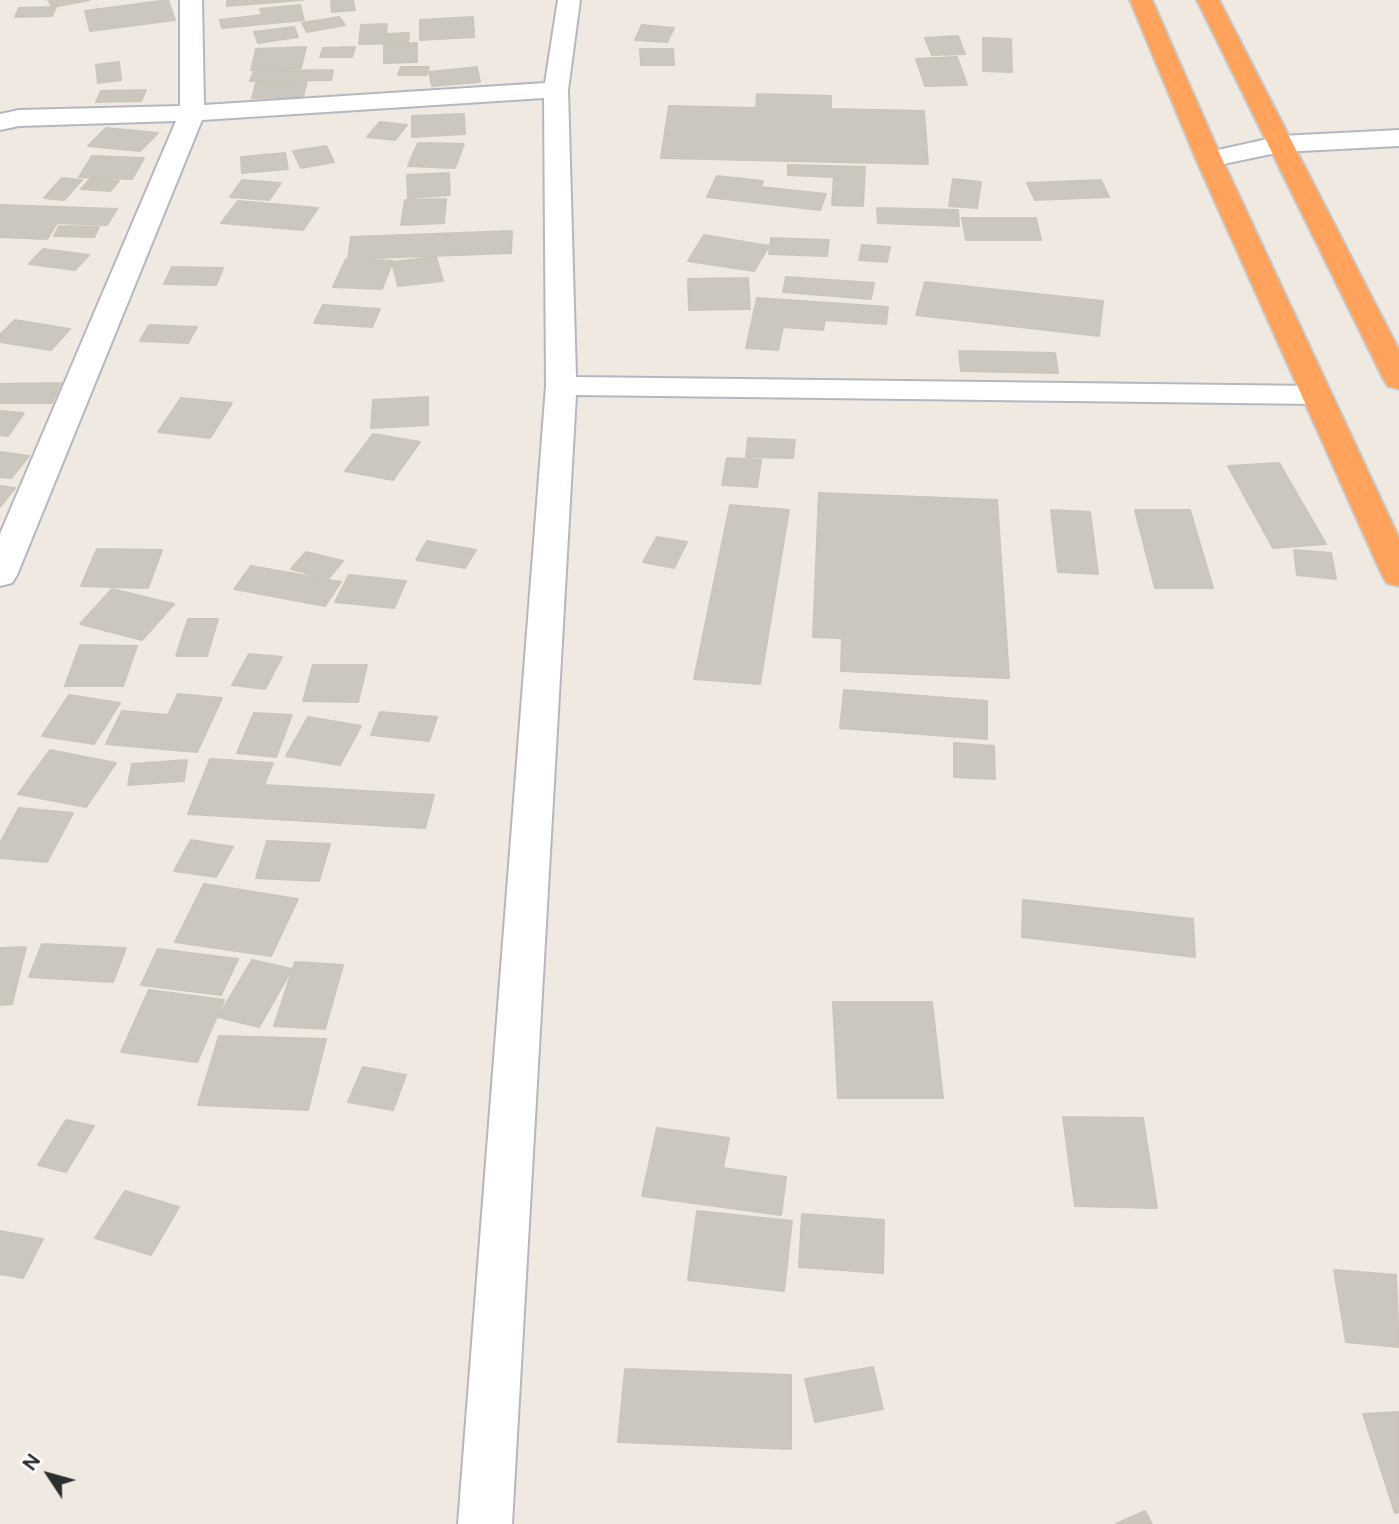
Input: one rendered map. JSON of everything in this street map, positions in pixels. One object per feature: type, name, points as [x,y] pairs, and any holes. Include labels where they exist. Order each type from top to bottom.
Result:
[{"type":"highway","points":[[1141,0],[1209,159],[1399,575]]},
{"type":"highway","points":[[1208,0],[1399,380]]},
{"type":"street","points":[[0,575],[192,113],[191,0]]},
{"type":"street","points":[[485,1524],[561,386],[556,90],[569,0]]},
{"type":"street","points":[[0,122],[19,118],[192,113],[556,90]]},
{"type":"street","points":[[1209,159],[1281,144],[1399,138]]},
{"type":"street","points":[[561,386],[1316,395]]},
{"type":"building","points":[[48,0],[90,0],[52,7]]},
{"type":"building","points":[[168,0],[175,20],[90,31],[85,11]]},
{"type":"building","points":[[227,0],[303,0],[227,6]]},
{"type":"building","points":[[331,0],[353,0],[355,10],[332,12]]},
{"type":"building","points":[[300,5],[304,20],[222,28],[220,20],[262,15],[260,9]]},
{"type":"building","points":[[56,7],[52,16],[15,17],[19,8]]},
{"type":"building","points":[[339,17],[345,25],[307,32],[302,23]]},
{"type":"building","points":[[473,17],[474,37],[420,40],[420,20]]},
{"type":"building","points":[[387,24],[386,34],[409,33],[408,43],[359,44],[361,25]]},
{"type":"building","points":[[642,25],[674,28],[667,42],[635,40]]},
{"type":"building","points":[[294,27],[298,37],[258,43],[254,32]]},
{"type":"building","points":[[958,36],[965,54],[932,55],[925,38]]},
{"type":"building","points":[[983,38],[1011,39],[1012,72],[983,71]]},
{"type":"building","points":[[417,43],[417,62],[384,63],[384,45]]},
{"type":"building","points":[[306,47],[301,68],[251,70],[256,49]]},
{"type":"building","points":[[355,47],[352,57],[320,57],[323,48]]},
{"type":"building","points":[[640,49],[673,49],[674,65],[641,65]]},
{"type":"building","points":[[957,57],[967,85],[925,86],[916,59]]},
{"type":"building","points":[[119,62],[121,80],[98,83],[96,65]]},
{"type":"building","points":[[401,67],[429,67],[426,75],[398,75]]},
{"type":"building","points":[[477,67],[480,82],[432,86],[429,72]]},
{"type":"building","points":[[333,70],[331,80],[250,81],[254,71]]},
{"type":"building","points":[[307,81],[303,97],[252,98],[256,83]]},
{"type":"building","points":[[146,90],[141,101],[96,102],[101,91]]},
{"type":"building","points":[[757,94],[831,96],[831,109],[924,111],[928,164],[661,158],[669,106],[756,108]]},
{"type":"building","points":[[464,114],[465,134],[412,137],[412,116]]},
{"type":"building","points":[[380,122],[407,125],[395,140],[367,137]]},
{"type":"building","points":[[106,128],[158,133],[140,151],[88,146]]},
{"type":"building","points":[[418,143],[464,144],[455,168],[408,166]]},
{"type":"building","points":[[326,146],[334,162],[301,168],[293,151]]},
{"type":"building","points":[[285,153],[288,169],[242,173],[241,157]]},
{"type":"building","points":[[92,156],[144,158],[132,179],[79,177]]},
{"type":"building","points":[[788,165],[865,167],[863,206],[832,205],[834,177],[788,175]]},
{"type":"building","points":[[449,173],[450,195],[408,198],[407,175]]},
{"type":"building","points":[[717,176],[763,181],[761,187],[826,194],[820,210],[707,197]]},
{"type":"building","points":[[62,178],[82,180],[64,200],[44,198]]},
{"type":"building","points":[[90,179],[119,181],[110,191],[81,189]]},
{"type":"building","points":[[953,179],[981,182],[977,208],[949,206]]},
{"type":"building","points":[[242,180],[281,183],[269,200],[230,197]]},
{"type":"building","points":[[1101,180],[1109,197],[1035,200],[1027,183]]},
{"type":"building","points":[[446,199],[444,223],[401,225],[405,200]]},
{"type":"building","points":[[238,201],[318,208],[303,230],[221,223]]},
{"type":"building","points":[[0,205],[117,209],[107,225],[57,223],[47,239],[0,237]]},
{"type":"building","points":[[877,208],[958,210],[959,226],[878,223]]},
{"type":"building","points":[[962,218],[1036,218],[1041,240],[966,240]]},
{"type":"building","points":[[59,226],[99,227],[94,237],[54,236]]},
{"type":"building","points":[[512,231],[511,253],[348,259],[351,237]]},
{"type":"building","points":[[704,235],[769,246],[754,271],[688,261]]},
{"type":"building","points":[[771,238],[829,240],[827,256],[769,254]]},
{"type":"building","points":[[862,245],[890,247],[887,262],[859,260]]},
{"type":"building","points":[[43,249],[89,255],[75,270],[29,264]]},
{"type":"building","points":[[436,257],[443,281],[398,286],[392,262]]},
{"type":"building","points":[[346,259],[393,261],[382,289],[333,287]]},
{"type":"building","points":[[172,267],[223,268],[216,285],[164,284]]},
{"type":"building","points":[[786,277],[874,283],[871,299],[783,292]]},
{"type":"building","points":[[748,278],[750,309],[689,310],[688,279]]},
{"type":"building","points":[[925,282],[1103,301],[1099,336],[916,315]]},
{"type":"building","points":[[757,298],[888,307],[886,324],[825,320],[823,330],[783,327],[778,350],[746,348]]},
{"type":"building","points":[[323,305],[380,309],[372,327],[314,323]]},
{"type":"building","points":[[15,320],[70,329],[51,350],[0,342],[0,335]]},
{"type":"building","points":[[149,325],[197,327],[188,343],[140,341]]},
{"type":"building","points":[[959,351],[1055,353],[1058,373],[961,371]]},
{"type":"building","points":[[61,383],[52,403],[0,403],[0,384]]},
{"type":"building","points":[[428,397],[428,425],[371,428],[373,400]]},
{"type":"building","points":[[181,398],[232,403],[210,438],[158,432]]},
{"type":"building","points":[[0,411],[24,413],[8,436],[0,435]]},
{"type":"building","points":[[373,434],[420,442],[393,480],[345,471]]},
{"type":"building","points":[[748,438],[795,440],[793,458],[746,457]]},
{"type":"building","points":[[0,452],[29,456],[11,478],[0,477]]},
{"type":"building","points":[[727,458],[761,460],[757,487],[722,485]]},
{"type":"building","points":[[1279,463],[1326,544],[1273,548],[1228,466]]},
{"type":"building","points":[[0,486],[15,488],[0,507]]},
{"type":"building","points":[[819,493],[997,500],[1009,678],[841,671],[842,638],[813,637]]},
{"type":"building","points":[[730,505],[789,510],[760,684],[694,679]]},
{"type":"building","points":[[1051,510],[1090,512],[1098,574],[1058,572]]},
{"type":"building","points":[[1135,510],[1190,510],[1213,588],[1155,588]]},
{"type":"building","points":[[657,537],[687,542],[674,568],[643,562]]},
{"type":"building","points":[[427,541],[476,550],[465,568],[416,560]]},
{"type":"building","points":[[97,549],[162,550],[148,588],[81,586]]},
{"type":"building","points":[[1294,550],[1331,553],[1336,579],[1297,575]]},
{"type":"building","points":[[306,552],[343,561],[328,579],[291,569]]},
{"type":"building","points":[[251,566],[341,582],[325,606],[234,589]]},
{"type":"building","points":[[349,575],[406,581],[394,608],[335,602]]},
{"type":"building","points":[[112,589],[174,604],[142,640],[80,624]]},
{"type":"building","points":[[188,619],[218,619],[207,656],[176,656]]},
{"type":"building","points":[[80,645],[137,646],[123,686],[65,686]]},
{"type":"building","points":[[249,654],[282,657],[265,689],[232,685]]},
{"type":"building","points":[[313,665],[367,665],[358,702],[303,701]]},
{"type":"building","points":[[844,690],[987,701],[987,739],[840,728]]},
{"type":"building","points":[[178,694],[222,698],[197,752],[106,744],[122,711],[168,715]]},
{"type":"building","points":[[69,695],[120,703],[94,744],[42,736]]},
{"type":"building","points":[[380,712],[437,717],[429,741],[371,735]]},
{"type":"building","points":[[254,713],[292,715],[276,757],[237,753]]},
{"type":"building","points":[[308,717],[361,726],[340,765],[286,756]]},
{"type":"building","points":[[954,743],[994,746],[995,779],[954,777]]},
{"type":"building","points":[[50,750],[116,763],[86,807],[18,794]]},
{"type":"building","points":[[210,759],[273,763],[264,785],[434,795],[425,828],[188,814]]},
{"type":"building","points":[[187,760],[184,781],[128,785],[132,764]]},
{"type":"building","points":[[19,808],[73,813],[47,862],[0,858],[0,843]]},
{"type":"building","points":[[191,840],[233,847],[216,877],[174,871]]},
{"type":"building","points":[[267,841],[330,844],[319,881],[256,878]]},
{"type":"building","points":[[204,884],[298,899],[271,956],[175,942]]},
{"type":"building","points":[[1023,900],[1193,919],[1195,957],[1022,937]]},
{"type":"building","points":[[42,944],[126,948],[113,982],[29,977]]},
{"type":"building","points":[[26,947],[12,1004],[0,1005],[0,948]]},
{"type":"building","points":[[158,949],[238,959],[221,995],[141,985]]},
{"type":"building","points":[[252,960],[292,969],[259,1027],[218,1017]]},
{"type":"building","points":[[295,962],[343,965],[325,1029],[274,1026]]},
{"type":"building","points":[[149,990],[224,1000],[197,1062],[121,1052]]},
{"type":"building","points":[[833,1002],[932,1002],[943,1098],[838,1098]]},
{"type":"building","points":[[219,1036],[326,1039],[308,1110],[198,1105]]},
{"type":"building","points":[[363,1067],[406,1075],[393,1110],[348,1102]]},
{"type":"building","points":[[1063,1117],[1143,1118],[1157,1208],[1075,1206]]},
{"type":"building","points":[[66,1120],[94,1126],[66,1172],[38,1165]]},
{"type":"building","points":[[657,1128],[729,1138],[723,1168],[786,1177],[781,1215],[642,1196]]},
{"type":"building","points":[[125,1191],[179,1207],[151,1255],[95,1238]]},
{"type":"building","points":[[697,1211],[792,1221],[784,1291],[688,1280]]},
{"type":"building","points":[[802,1214],[884,1220],[883,1273],[799,1267]]},
{"type":"building","points":[[0,1231],[43,1239],[23,1278],[0,1274]]},
{"type":"building","points":[[1334,1270],[1396,1275],[1399,1347],[1346,1342]]},
{"type":"building","points":[[873,1367],[883,1409],[815,1422],[805,1379]]},
{"type":"building","points":[[625,1369],[791,1375],[791,1449],[618,1442]]},
{"type":"building","points":[[1399,1412],[1399,1512],[1395,1513],[1363,1414]]},
{"type":"building","points":[[1145,1511],[1152,1524],[1116,1524]]}]
